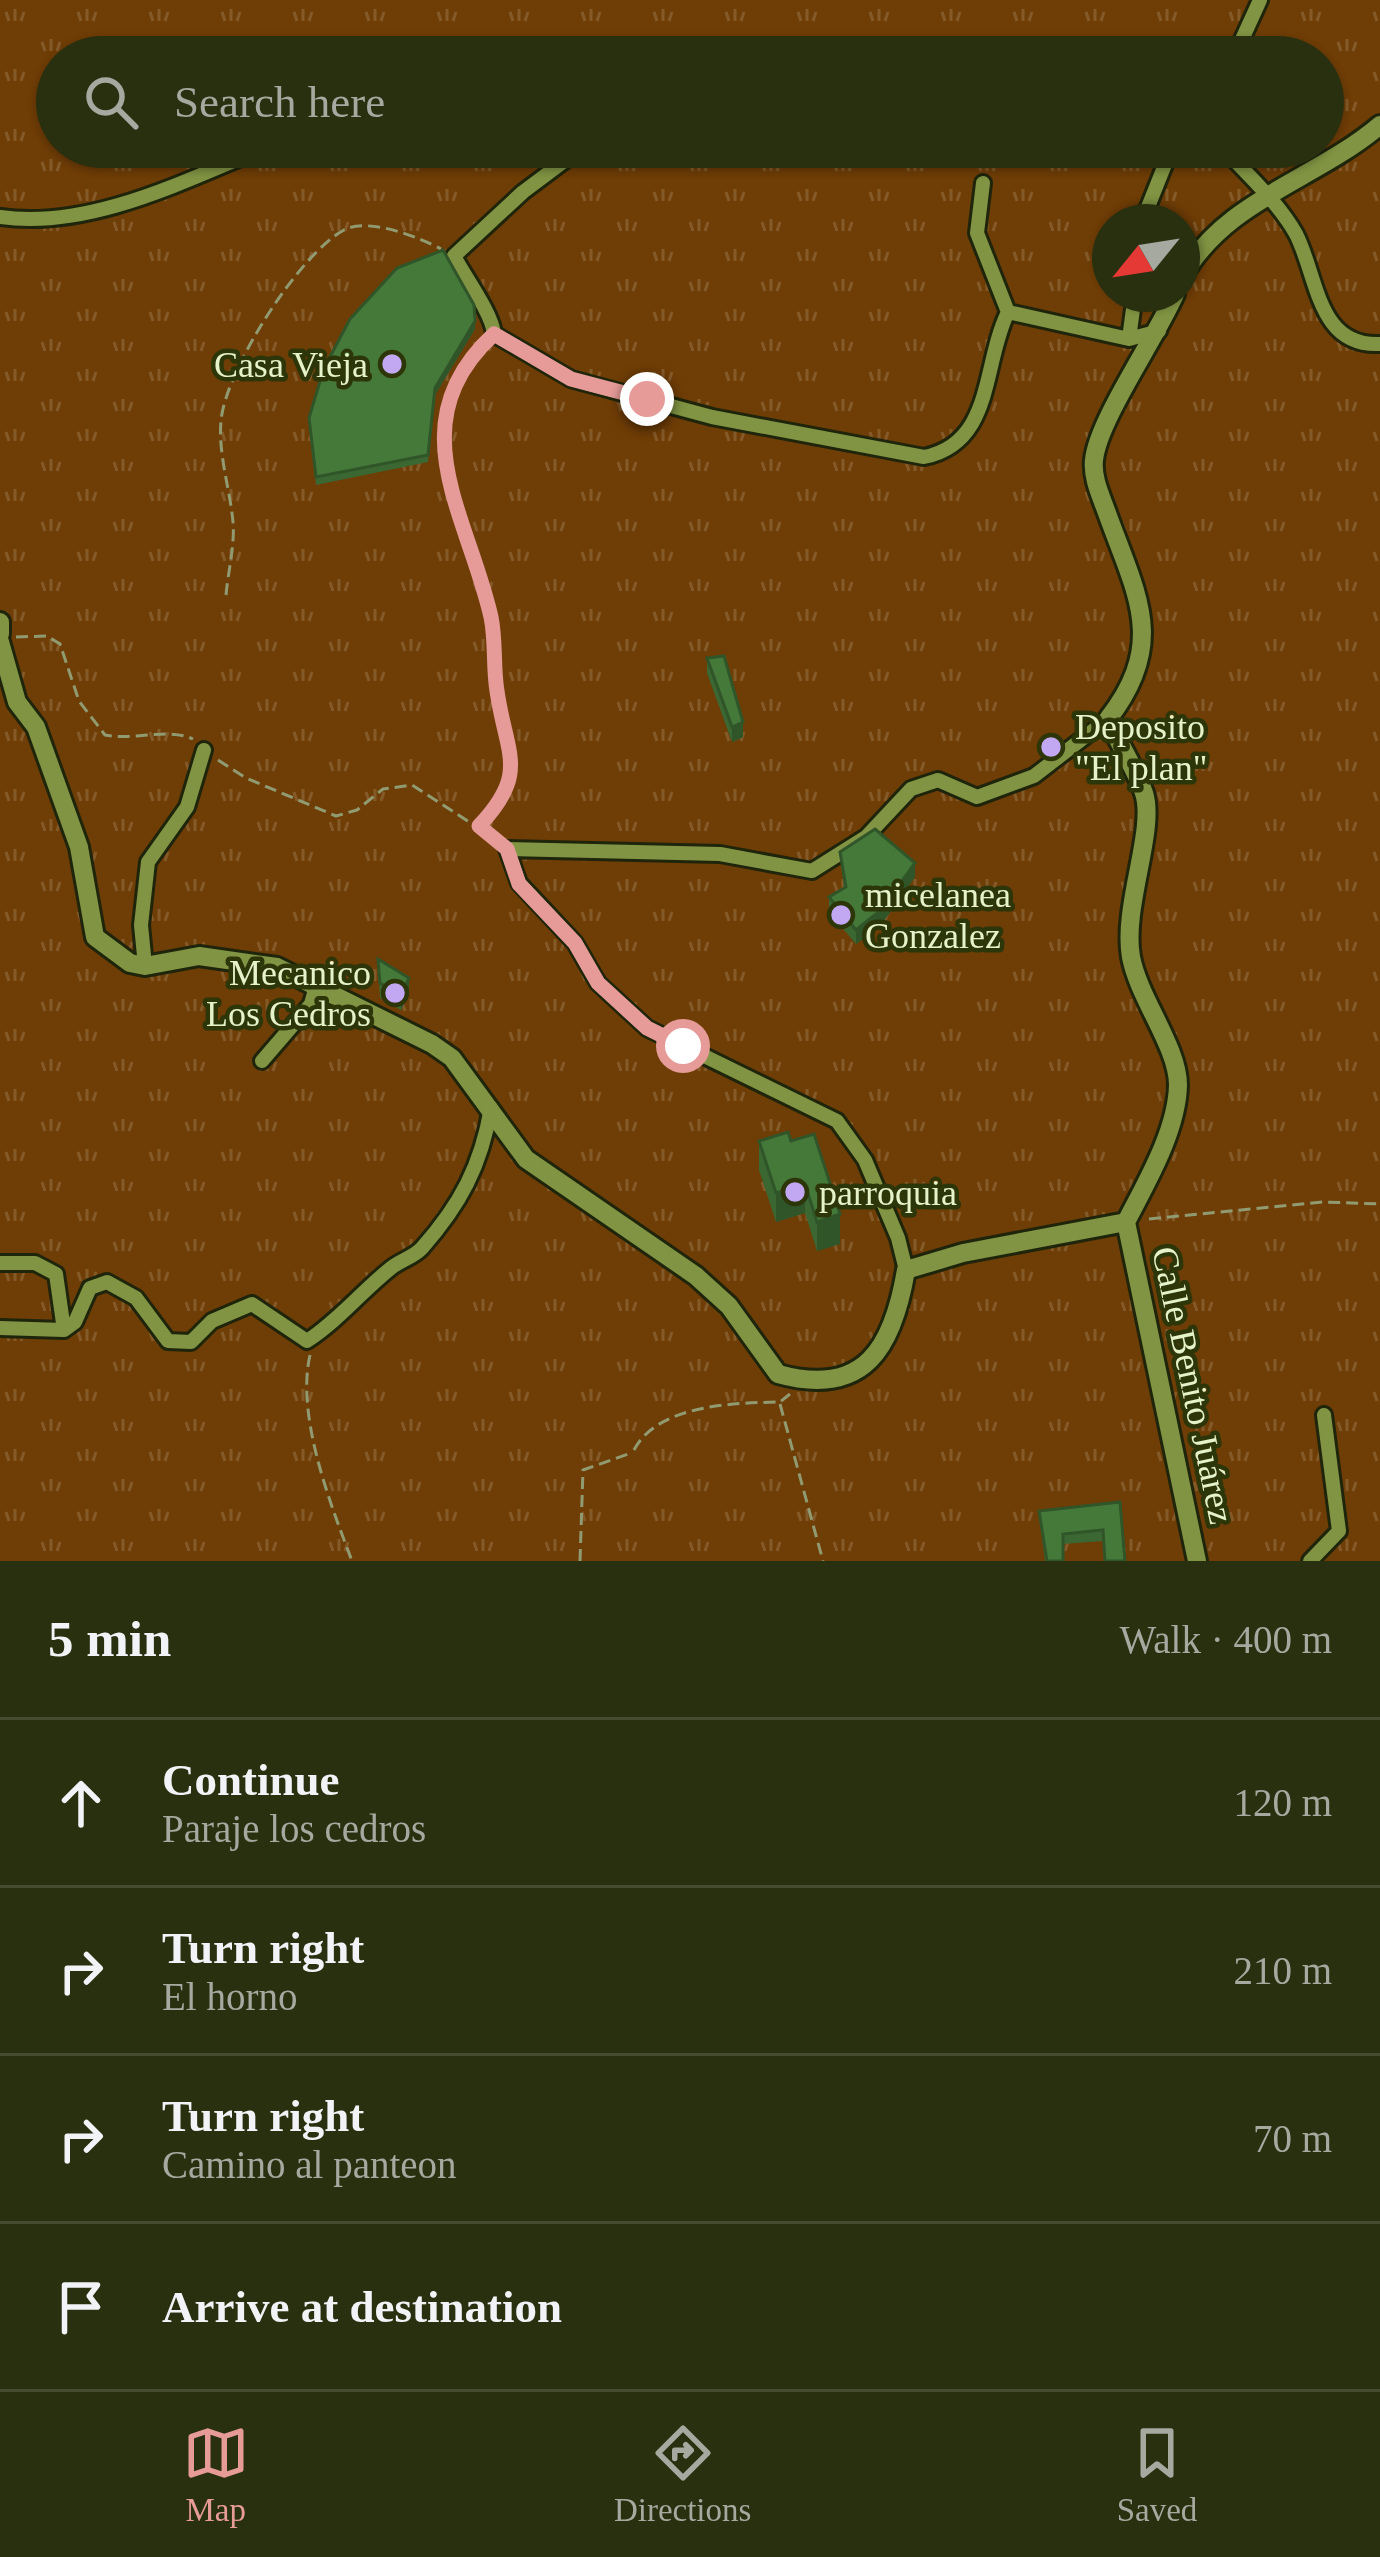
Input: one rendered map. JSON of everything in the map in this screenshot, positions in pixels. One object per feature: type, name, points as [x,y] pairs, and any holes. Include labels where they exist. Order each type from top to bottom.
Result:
[{"type":"main road","points":[[1344,148],[1380,125]]},
{"type":"main road","points":[[1200,254],[1239,210],[1312,168]]},
{"type":"main road","points":[[0,632],[17,702],[36,728],[80,847],[94,937],[130,964],[145,966],[199,956],[237,958],[318,982],[452,1058],[526,1159],[696,1276],[729,1306],[778,1374],[805,1382],[856,1373],[875,1356],[899,1310],[906,1270],[963,1253],[1126,1222],[1148,1178],[1178,1084],[1171,1054],[1144,1004],[1130,954],[1129,907],[1145,817],[1144,794],[1108,719],[1128,694],[1146,638],[1144,616],[1093,466],[1112,411],[1167,312]]},
{"type":"main road","name":"Calle Benito Juárez","points":[[1126,1222],[1196,1561]]},
{"type":"street","points":[[1244,36],[1260,0]]},
{"type":"street","points":[[0,217],[41,218],[118,205],[213,168]]},
{"type":"street","points":[[555,168],[454,256],[474,299],[493,320],[494,334],[571,379],[712,417],[924,457],[946,452],[975,425],[1008,312],[977,233],[983,183]]},
{"type":"street","points":[[1149,204],[1164,168]]},
{"type":"street","points":[[1242,168],[1296,235],[1333,325],[1350,341],[1380,344]]},
{"type":"street","points":[[1008,312],[1129,339],[1159,331]]},
{"type":"street","points":[[1129,339],[1133,312]]},
{"type":"street","points":[[906,1270],[898,1238],[865,1160],[837,1121],[647,1028],[598,983],[575,943],[519,884],[507,849],[720,854],[812,872],[866,837],[910,789],[938,780],[977,797],[992,792],[1034,776],[1108,719]]},
{"type":"street","points":[[145,966],[141,925],[148,862],[187,807],[204,750]]},
{"type":"street","points":[[262,1060],[311,1004],[318,982]]},
{"type":"street","points":[[0,1328],[64,1330],[75,1322],[90,1288],[106,1282],[136,1298],[168,1341],[191,1342],[212,1321],[251,1304],[307,1342],[351,1310],[391,1268],[421,1250],[434,1229],[452,1215],[473,1181],[491,1108]]},
{"type":"street","points":[[0,1263],[35,1263],[56,1274],[64,1330]]},
{"type":"street","points":[[1310,1561],[1339,1531],[1324,1415]]},
{"type":"path","points":[[226,596],[234,528],[221,422],[231,377],[255,337],[309,263],[344,230],[364,225],[432,244],[454,256]]},
{"type":"path","points":[[479,826],[506,798],[512,761],[497,694],[492,622],[454,511],[442,450],[448,399],[474,352],[494,334]]},
{"type":"path","points":[[0,632],[47,636],[60,644],[79,701],[105,735],[149,739],[171,732],[190,736],[245,778],[336,816],[357,810],[383,789],[412,785],[507,849]]},
{"type":"path","points":[[1126,1222],[1323,1202],[1380,1204]]},
{"type":"path","points":[[307,1342],[310,1355],[303,1386],[309,1419],[352,1561]]},
{"type":"path","points":[[580,1561],[583,1470],[616,1457],[629,1459],[661,1424],[693,1411],[780,1402],[805,1382]]},
{"type":"path","points":[[780,1402],[823,1561]]},
{"type":"green space","points":[[0,0],[1380,0],[1380,1561],[0,1561]]},
{"type":"building","name":"Casa Vieja","points":[[443,250],[474,305],[475,321],[435,388],[428,455],[316,477],[309,418],[324,368],[350,319],[397,268]]},
{"type":"building","points":[[724,656],[743,722],[732,727],[707,658]]},
{"type":"building","points":[[875,829],[915,863],[881,910],[856,930],[829,897],[846,887],[840,852]]},
{"type":"building","points":[[378,959],[409,978],[401,995],[380,983]]},
{"type":"building","points":[[788,1132],[791,1141],[814,1134],[840,1214],[817,1222],[805,1184],[776,1193],[759,1141]]},
{"type":"building","points":[[1120,1502],[1125,1561],[1105,1561],[1103,1530],[1063,1534],[1063,1561],[1047,1561],[1039,1511]]},
{"type":"place","name":"Casa Vieja","points":[[392,364]]},
{"type":"place","name":"Deposito \"El plan\"","points":[[1051,747]]},
{"type":"place","name":"micelanea Gonzalez","points":[[841,915]]},
{"type":"place","name":"Mecanico Los Cedros","points":[[395,993]]},
{"type":"place","name":"parroquia","points":[[795,1192]]},
{"type":"route","points":[[647,399],[571,379],[494,334],[474,352],[448,399],[442,450],[454,511],[475,560],[492,622],[497,694],[508,725],[512,761],[506,798],[479,826],[507,849],[519,884],[575,943],[598,983],[647,1028],[683,1046]]}]
